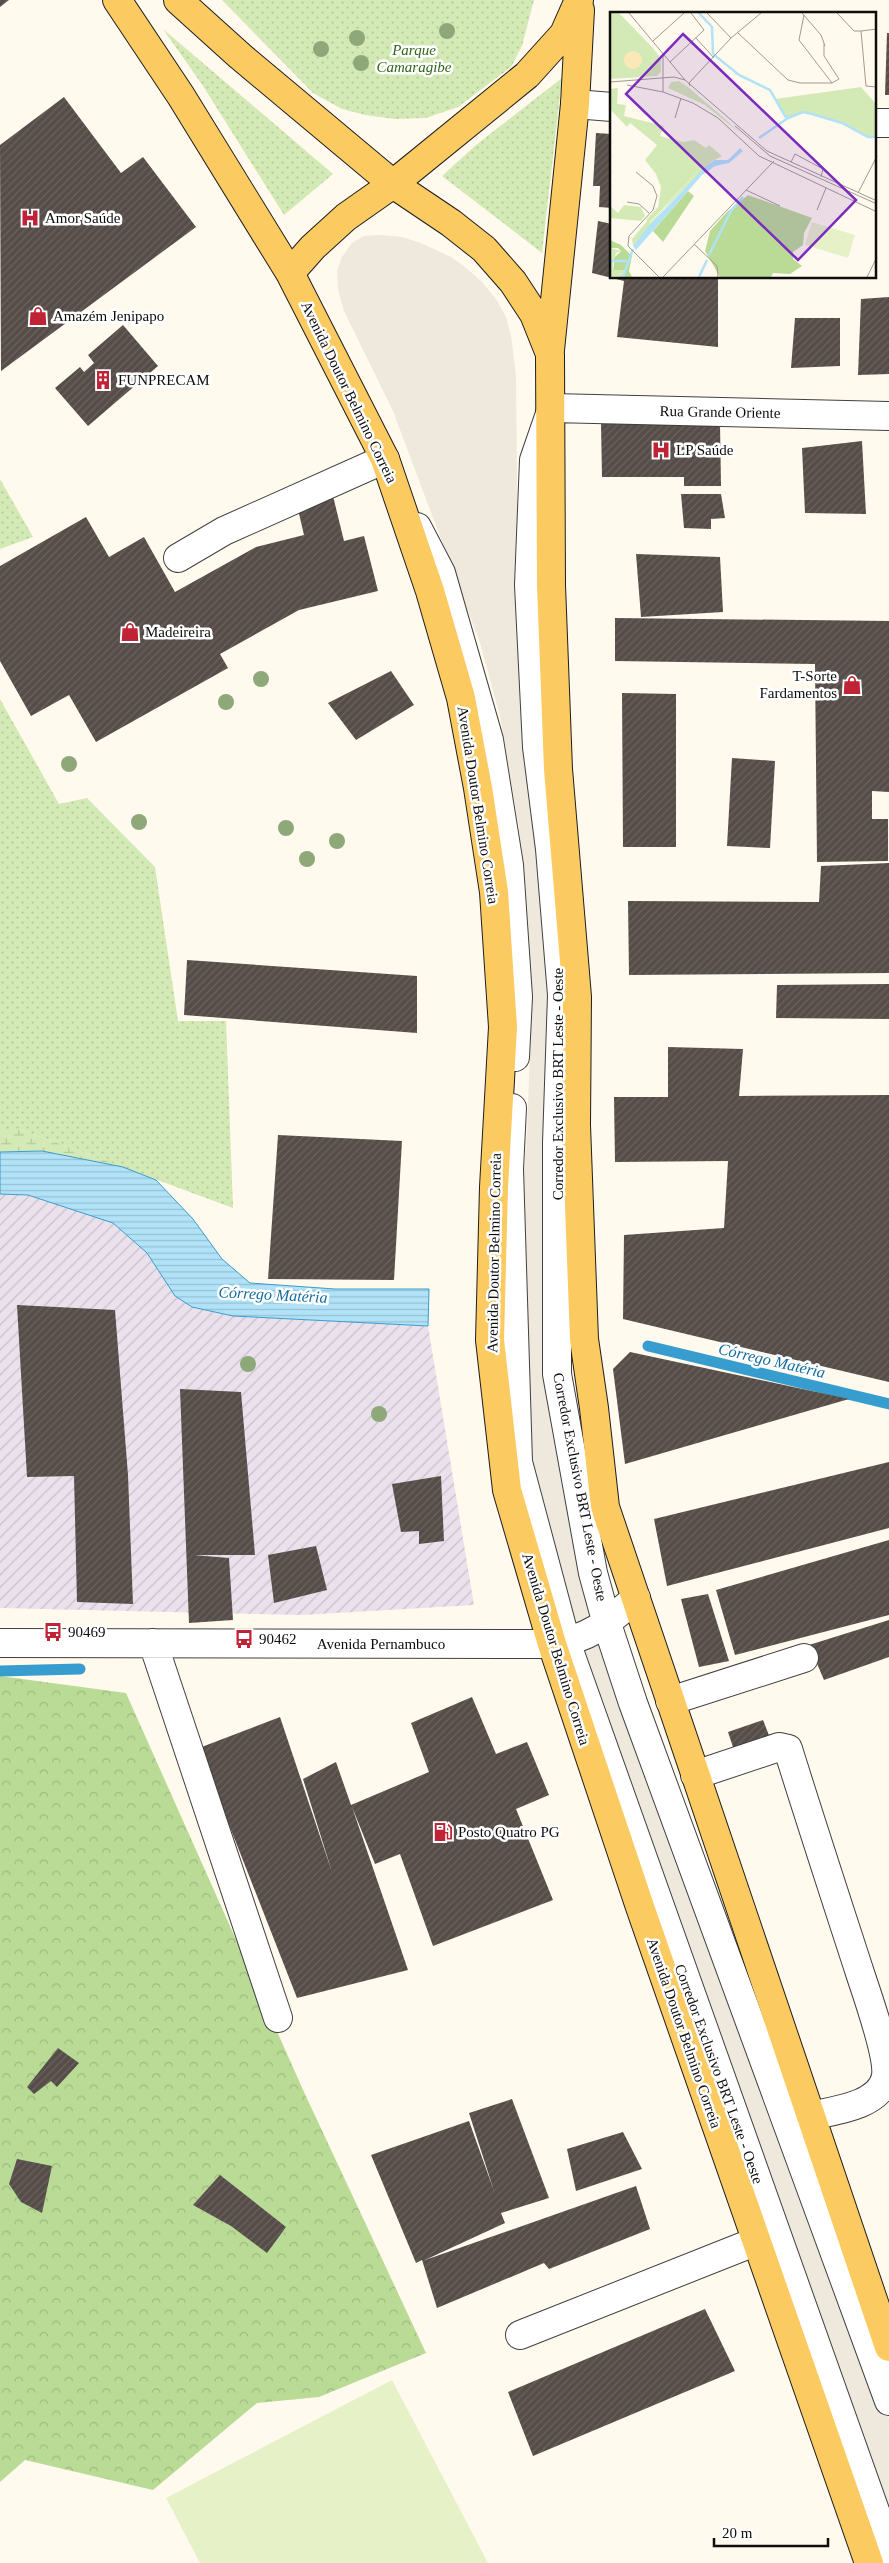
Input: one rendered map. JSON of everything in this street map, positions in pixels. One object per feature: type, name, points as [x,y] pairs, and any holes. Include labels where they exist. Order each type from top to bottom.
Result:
[{"type":"main road","name":"Avenida Doutor Belmino Correia","points":[[117,0],[181,96],[290,273],[390,470],[430,592],[461,698],[478,788],[494,892],[503,1027],[494,1186],[490,1340],[507,1490],[757,2241],[869,2563]]},
{"type":"main road","points":[[178,0],[240,56],[393,184],[451,223],[484,249],[512,282],[534,314],[550,354]]},
{"type":"main road","points":[[290,273],[313,247],[339,223],[393,184],[527,75],[564,34],[580,0]]},
{"type":"main road","points":[[580,0],[575,104],[550,354],[552,408],[551,584],[558,769],[577,997],[576,1125],[584,1339],[594,1408],[604,1507],[889,2347]]},
{"type":"street","points":[[575,104],[610,107]]},
{"type":"street","points":[[876,122],[889,123]]},
{"type":"street","name":"Rua Grande Oriente","points":[[552,408],[889,416]]},
{"type":"street","name":"Corredor Exclusivo BRT Leste - Oeste","points":[[552,408],[534,460],[529,585],[536,747],[550,849],[562,995],[557,1143],[557,1374],[593,1573],[607,1624],[637,1713],[889,2401]]},
{"type":"street","points":[[178,558],[224,531],[390,470]]},
{"type":"street","name":"Avenida Pernambuco","points":[[0,1642],[559,1644],[594,1632],[607,1624],[636,1598]]},
{"type":"street","points":[[153,1643],[278,2018]]},
{"type":"street","name":"Corredor Exclusivo BRT Leste - Oeste","points":[[559,1644],[889,2550]]},
{"type":"street","points":[[670,1701],[804,1658]]},
{"type":"street","points":[[695,1775],[779,1747],[788,1749],[868,1997],[881,2045],[886,2076],[880,2089],[861,2104],[810,2116]]},
{"type":"street","points":[[520,2335],[757,2241]]},
{"type":"shaded area","points":[[364,236],[402,237],[421,243],[451,257],[465,267],[481,281],[496,299],[506,317],[511,336],[516,375],[518,580],[550,931],[567,1489],[760,2061],[889,2419],[889,2515],[609,1753],[529,1463],[521,1212],[527,1131],[532,1000],[519,828],[500,716],[480,643],[393,411],[344,311],[338,290],[337,271],[342,257],[352,243]]},
{"type":"shaded area","points":[[0,1194],[28,1195],[113,1223],[147,1253],[175,1296],[233,1316],[428,1326],[474,1605],[302,1615],[0,1608]]},
{"type":"green space","name":"Parque Camaragibe","points":[[222,0],[534,0],[522,46],[511,67],[458,107],[426,118],[395,119],[365,115],[342,109],[313,93]]},
{"type":"green space","points":[[163,29],[333,174],[284,215],[203,86]]},
{"type":"green space","points":[[562,78],[542,253],[442,176],[476,145]]},
{"type":"green space","points":[[0,479],[33,537],[0,549]]},
{"type":"green space","points":[[0,699],[59,804],[87,798],[155,867],[178,1021],[226,1021],[233,1208],[19,1129],[0,1129]]},
{"type":"green space","points":[[0,1129],[19,1129],[123,1167],[42,1151],[0,1152]]},
{"type":"green space","points":[[0,1676],[126,1693],[304,2092],[426,2353],[319,2397],[257,2403],[153,2490],[25,2460],[0,2482]]},
{"type":"green space","points":[[392,2380],[488,2563],[200,2563],[166,2498]]},
{"type":"water","points":[[42,1151],[123,1167],[156,1180],[193,1219],[222,1259],[250,1283],[335,1289],[429,1289],[428,1326],[233,1316],[192,1307],[175,1296],[147,1253],[113,1223],[28,1195],[0,1194],[0,1152]]},
{"type":"building","points":[[0,0],[9,0],[0,7]]},
{"type":"building","points":[[887,33],[889,33],[889,95],[885,95]]},
{"type":"building","name":"Amazém Jenipapo","points":[[64,97],[121,173],[143,157],[196,227],[1,371],[0,145]]},
{"type":"building","points":[[596,133],[610,134],[610,208],[599,207],[600,186],[593,186]]},
{"type":"building","points":[[598,221],[610,224],[610,278],[592,273]]},
{"type":"building","points":[[616,279],[718,279],[718,347],[617,337],[624,281]]},
{"type":"building","points":[[889,297],[889,374],[858,375],[861,299]]},
{"type":"building","points":[[795,318],[840,318],[840,366],[791,368]]},
{"type":"building","name":"FUNPRECAM","points":[[123,325],[158,366],[88,426],[55,388],[80,367],[84,372],[94,363],[88,355]]},
{"type":"building","name":"LP Saúde","points":[[601,424],[720,424],[721,486],[684,486],[684,477],[602,477]]},
{"type":"building","points":[[862,441],[866,514],[805,513],[802,448]]},
{"type":"building","points":[[681,494],[721,494],[725,518],[711,519],[711,529],[684,528]]},
{"type":"building","name":"Madeireira","points":[[333,496],[344,541],[364,536],[378,591],[299,610],[220,654],[228,668],[96,742],[69,695],[31,716],[0,661],[0,566],[86,517],[109,557],[144,537],[175,592],[256,547],[304,535],[297,505]]},
{"type":"building","points":[[636,554],[720,557],[723,612],[641,617]]},
{"type":"building","points":[[615,618],[889,621],[889,792],[872,791],[872,819],[888,819],[888,861],[817,862],[815,664],[615,661]]},
{"type":"building","points":[[391,671],[414,705],[356,740],[328,703]]},
{"type":"building","points":[[622,693],[676,694],[676,847],[623,847]]},
{"type":"building","points":[[732,758],[775,761],[770,848],[727,846]]},
{"type":"building","points":[[889,863],[889,973],[629,975],[628,901],[819,902],[821,866]]},
{"type":"building","points":[[187,960],[417,976],[417,1033],[184,1015]]},
{"type":"building","points":[[889,984],[889,1019],[776,1018],[777,985]]},
{"type":"building","points":[[668,1047],[743,1049],[739,1096],[889,1095],[889,1382],[623,1319],[624,1235],[724,1228],[728,1161],[615,1162],[614,1097],[668,1097]]},
{"type":"building","points":[[278,1135],[402,1141],[394,1280],[268,1279]]},
{"type":"building","points":[[17,1305],[115,1310],[128,1475],[133,1604],[77,1602],[74,1476],[27,1477]]},
{"type":"building","points":[[630,1352],[849,1399],[625,1464],[613,1369]]},
{"type":"building","points":[[180,1389],[241,1392],[255,1555],[194,1555],[229,1558],[233,1620],[189,1623]]},
{"type":"building","points":[[889,1462],[889,1528],[667,1586],[654,1519]]},
{"type":"building","points":[[441,1476],[444,1541],[419,1544],[419,1531],[401,1532],[392,1484]]},
{"type":"building","points":[[889,1540],[889,1615],[735,1655],[716,1590]]},
{"type":"building","points":[[316,1546],[327,1590],[274,1603],[268,1555]]},
{"type":"building","points":[[708,1594],[729,1661],[699,1667],[681,1599]]},
{"type":"building","points":[[889,1620],[889,1657],[824,1680],[809,1645]]},
{"type":"building","points":[[472,1697],[496,1754],[527,1742],[549,1795],[516,1809],[553,1900],[433,1946],[400,1854],[375,1864],[352,1807],[408,1970],[297,1998],[199,1748],[280,1717],[332,1872],[303,1779],[336,1762],[351,1805],[429,1772],[411,1723]]},
{"type":"building","points":[[763,1720],[772,1743],[736,1756],[728,1732]]},
{"type":"building","points":[[58,2048],[79,2063],[57,2087],[51,2081],[34,2094],[27,2087]]},
{"type":"building","points":[[512,2099],[549,2198],[501,2213],[505,2223],[425,2260],[636,2186],[650,2229],[549,2269],[544,2263],[437,2308],[422,2260],[416,2263],[371,2155],[469,2121],[494,2191],[469,2113]]},
{"type":"building","points":[[623,2132],[642,2169],[576,2191],[567,2149]]},
{"type":"building","points":[[17,2159],[52,2166],[42,2213],[21,2202],[9,2184]]},
{"type":"building","points":[[220,2175],[286,2227],[267,2253],[231,2226],[193,2205]]},
{"type":"building","points":[[705,2309],[735,2371],[533,2456],[508,2392]]},
{"type":"waterway","name":"Córrego Matéria","points":[[648,1346],[889,1404]]},
{"type":"waterway","points":[[0,1671],[80,1669]]},
{"type":"place","name":"Amor Saúde","points":[[30,218]]},
{"type":"place","name":"Amazém Jenipapo","points":[[38,316]]},
{"type":"place","name":"FUNPRECAM","points":[[103,380]]},
{"type":"place","name":"LP Saúde","points":[[661,450]]},
{"type":"place","name":"Madeireira","points":[[130,632]]},
{"type":"place","name":"T-Sorte Fardamentos","points":[[852,685]]},
{"type":"place","name":"90469","points":[[53,1632]]},
{"type":"place","name":"90462","points":[[244,1639]]},
{"type":"place","name":"Posto Quatro PG","points":[[443,1832]]}]
